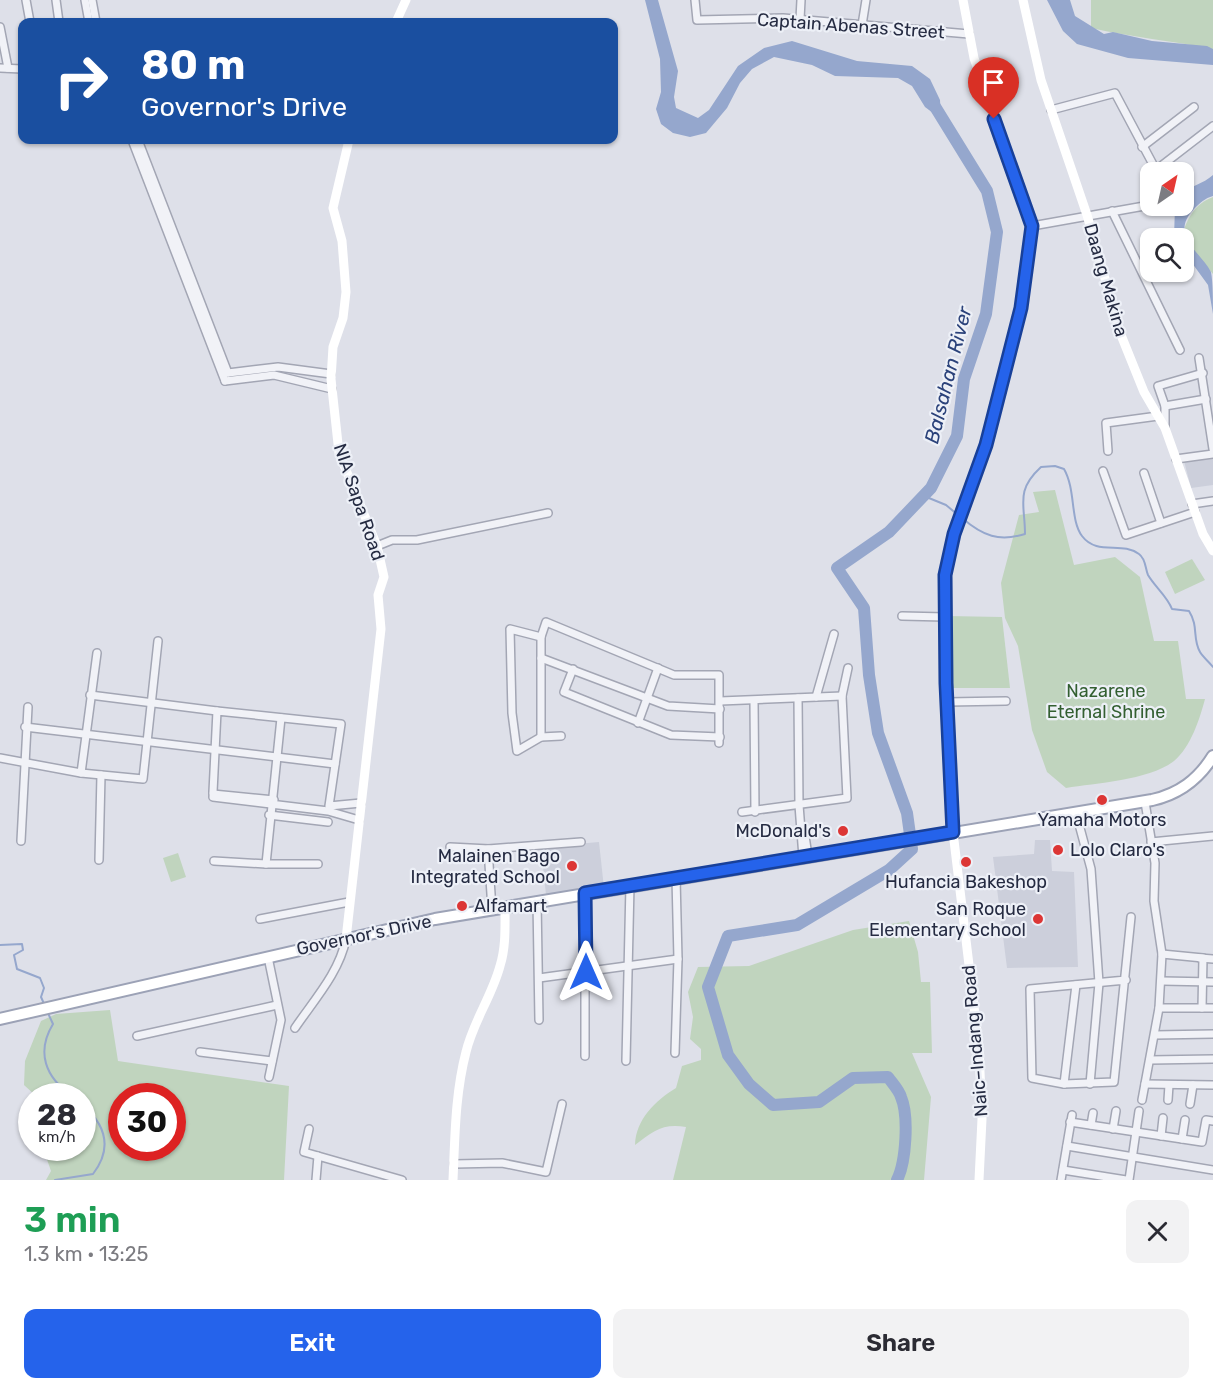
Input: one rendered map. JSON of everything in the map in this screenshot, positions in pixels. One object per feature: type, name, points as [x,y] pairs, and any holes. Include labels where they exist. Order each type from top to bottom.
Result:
[{"type":"main road","name":"Governor's Drive","points":[[0,1019],[346,939],[492,909],[676,878],[805,853],[892,842],[1145,802],[1181,790],[1201,773],[1213,756]]},
{"type":"street","points":[[26,0],[29,18]]},
{"type":"street","points":[[56,0],[58,18]]},
{"type":"street","points":[[86,0],[88,18]]},
{"type":"street","points":[[92,0],[95,18]]},
{"type":"street","points":[[398,18],[406,0]]},
{"type":"street","name":"Captain Abenas Street","points":[[695,0],[697,20],[800,20],[969,34]]},
{"type":"street","points":[[800,20],[801,0]]},
{"type":"street","points":[[862,25],[866,0]]},
{"type":"street","points":[[963,0],[974,58],[1032,226],[1087,214],[1140,207]]},
{"type":"street","name":"Daang Makina","points":[[1023,0],[1041,80],[1087,214],[1121,335],[1144,392],[1165,428],[1203,534],[1213,551]]},
{"type":"street","points":[[0,27],[4,68]]},
{"type":"street","points":[[1052,110],[1114,93],[1151,162]]},
{"type":"street","points":[[1142,147],[1194,107]]},
{"type":"street","points":[[1167,162],[1213,126]]},
{"type":"street","points":[[134,144],[226,377]]},
{"type":"street","points":[[139,144],[226,377]]},
{"type":"street","name":"NIA Sapa Road","points":[[346,939],[381,629],[378,595],[384,577],[377,546],[339,453],[332,389],[333,347],[343,318],[346,292],[342,241],[333,208],[348,144]]},
{"type":"street","points":[[1112,211],[1180,350]]},
{"type":"street","name":"Naic–Indang Road","points":[[979,1180],[982,1119],[979,1048],[953,832],[947,702],[945,575],[960,518],[986,445],[1021,308],[1032,226]]},
{"type":"street","points":[[1200,358],[1213,449]]},
{"type":"street","points":[[226,377],[284,368],[331,374]]},
{"type":"street","points":[[283,377],[284,368]]},
{"type":"street","points":[[1165,428],[1165,406],[1158,386],[1203,373]]},
{"type":"street","points":[[226,377],[274,375],[332,389]]},
{"type":"street","points":[[1165,406],[1206,399]]},
{"type":"street","points":[[1108,451],[1106,423],[1158,416]]},
{"type":"street","points":[[1176,459],[1213,454]]},
{"type":"street","points":[[1103,471],[1126,535],[1213,501]]},
{"type":"street","points":[[1144,473],[1161,523]]},
{"type":"street","points":[[377,546],[392,540],[417,540],[548,513]]},
{"type":"street","points":[[902,616],[945,617]]},
{"type":"street","points":[[541,737],[541,637],[546,622],[674,675],[719,675],[720,740],[671,735],[564,692],[573,669]]},
{"type":"street","points":[[541,637],[510,629],[512,713],[517,751],[541,737],[561,736]]},
{"type":"street","points":[[816,697],[834,634]]},
{"type":"street","points":[[0,758],[100,775],[143,779],[158,641]]},
{"type":"street","points":[[81,772],[97,653]]},
{"type":"street","points":[[541,658],[668,706],[720,705],[842,696]]},
{"type":"street","points":[[638,723],[658,668]]},
{"type":"street","points":[[742,812],[847,798],[842,696],[848,668]]},
{"type":"street","points":[[90,695],[152,704],[341,724],[328,809]]},
{"type":"street","points":[[798,698],[799,805],[805,853]]},
{"type":"street","points":[[754,701],[755,812]]},
{"type":"street","points":[[947,702],[1006,701]]},
{"type":"street","points":[[21,841],[25,727],[28,707]]},
{"type":"street","points":[[217,711],[213,797],[328,809],[359,820]]},
{"type":"street","points":[[266,864],[269,815],[281,718]]},
{"type":"street","points":[[25,727],[335,764]]},
{"type":"street","points":[[99,860],[100,775]]},
{"type":"street","points":[[1142,1100],[1155,1035],[1162,981],[1162,954],[1154,901],[1155,863],[1145,802]]},
{"type":"street","points":[[328,809],[361,803]]},
{"type":"street","points":[[1076,813],[1091,869],[1099,982],[1090,1084]]},
{"type":"street","points":[[269,815],[328,822]]},
{"type":"street","points":[[1151,842],[1213,836]]},
{"type":"street","points":[[450,847],[489,849],[581,842]]},
{"type":"street","points":[[489,849],[492,909]]},
{"type":"street","points":[[214,861],[318,864]]},
{"type":"street","points":[[675,1053],[678,959],[676,878]]},
{"type":"street","points":[[626,1061],[630,885]]},
{"type":"street","points":[[585,893],[585,1056]]},
{"type":"street","points":[[537,901],[539,1020]]},
{"type":"street","points":[[260,920],[349,902]]},
{"type":"street","points":[[453,1180],[454,1123],[466,1053],[474,1027],[500,968],[505,946],[505,907]]},
{"type":"street","points":[[1126,980],[1030,989],[1032,1078],[1064,1084],[1114,1082],[1126,980],[1131,917]]},
{"type":"street","points":[[295,1028],[326,984],[344,952],[346,939]]},
{"type":"street","points":[[1162,954],[1213,959]]},
{"type":"street","points":[[268,957],[281,1020],[268,1077]]},
{"type":"street","points":[[1200,958],[1203,958],[1202,1008]]},
{"type":"street","points":[[539,978],[678,959]]},
{"type":"street","points":[[1162,981],[1213,982]]},
{"type":"street","points":[[1064,1084],[1076,985]]},
{"type":"street","points":[[137,1036],[278,1005]]},
{"type":"street","points":[[1159,1008],[1213,1008]]},
{"type":"street","points":[[1155,1035],[1213,1034]]},
{"type":"street","points":[[200,1052],[272,1061]]},
{"type":"street","points":[[1150,1060],[1213,1059]]},
{"type":"street","points":[[1145,1084],[1213,1085]]},
{"type":"street","points":[[1168,1100],[1169,1084]]},
{"type":"street","points":[[1190,1104],[1193,1085]]},
{"type":"street","points":[[454,1164],[502,1163],[546,1172],[562,1104]]},
{"type":"street","points":[[1113,1129],[1116,1111]]},
{"type":"street","points":[[1063,1170],[1128,1180],[1139,1111]]},
{"type":"street","points":[[1091,1125],[1093,1113]]},
{"type":"street","points":[[1061,1180],[1071,1118],[1113,1129],[1203,1142],[1206,1120],[1213,1121]]},
{"type":"street","points":[[1161,1136],[1163,1118]]},
{"type":"street","points":[[1182,1139],[1185,1120]]},
{"type":"street","points":[[309,1129],[304,1152],[378,1176],[402,1180]]},
{"type":"street","points":[[1066,1146],[1213,1170]]},
{"type":"street","points":[[316,1180],[318,1156]]},
{"type":"shaded area","points":[[1213,458],[1213,485],[1191,488],[1184,461]]},
{"type":"shaded area","name":"San Roque Elementary School","points":[[1035,840],[1050,840],[1052,871],[1074,872],[1078,967],[1007,968],[993,857],[1034,854]]},
{"type":"shaded area","name":"Malainen Bago Integrated School","points":[[599,842],[604,888],[546,895],[541,847]]},
{"type":"green space","points":[[1091,0],[1213,0],[1213,49],[1091,28]]},
{"type":"green space","points":[[1213,197],[1213,274],[1194,253],[1194,228],[1185,228],[1190,216],[1194,216],[1194,210]]},
{"type":"green space","name":"Nazarene Eternal Shrine","points":[[1055,490],[1074,565],[1115,557],[1140,577],[1154,641],[1178,641],[1186,699],[1205,699],[1190,740],[1180,755],[1174,761],[1151,773],[1122,780],[1066,788],[1047,772],[1032,730],[1018,646],[1005,618],[1001,583],[1019,515],[1039,512],[1033,492]]},
{"type":"green space","points":[[1192,559],[1205,580],[1175,594],[1165,572]]},
{"type":"green space","points":[[947,616],[1002,617],[1010,688],[951,688]]},
{"type":"green space","points":[[178,853],[186,877],[171,882],[163,858]]},
{"type":"green space","points":[[909,921],[918,952],[921,982],[930,982],[932,1053],[912,1053],[931,1097],[924,1180],[673,1180],[686,1127],[671,1126],[659,1129],[635,1145],[643,1119],[654,1105],[676,1088],[682,1066],[701,1060],[701,1049],[690,1039],[693,1017],[688,992],[698,967],[749,966],[853,930]]},
{"type":"green space","points":[[110,1010],[118,1061],[289,1086],[284,1180],[46,1180],[51,1171],[48,1161],[96,1161],[96,1083],[24,1083],[25,1061],[41,1021],[56,1014]]},
{"type":"water","points":[[645,0],[658,0],[678,71],[674,97],[676,108],[698,118],[709,110],[738,66],[764,48],[792,41],[857,61],[912,66],[930,79],[940,100],[941,119],[925,107],[912,86],[898,78],[835,76],[812,65],[774,57],[752,69],[740,83],[727,108],[706,133],[690,137],[673,133],[661,124],[656,109],[661,92],[660,59]]},
{"type":"water","points":[[1047,0],[1070,0],[1075,16],[1104,34],[1113,32],[1152,41],[1207,46],[1213,49],[1213,65],[1128,58],[1077,44],[1063,31]]},
{"type":"water","points":[[1213,175],[1213,196],[1205,199],[1194,209],[1194,186]]},
{"type":"water","points":[[1175,216],[1189,216],[1185,228],[1174,228]]},
{"type":"water","points":[[1194,248],[1211,272],[1213,314],[1208,285],[1194,266]]},
{"type":"waterway","name":"Balsahan River","points":[[897,1180],[903,1162],[905,1115],[900,1094],[888,1077],[853,1078],[819,1102],[773,1105],[749,1084],[728,1055],[708,987],[728,936],[797,925],[889,870],[912,849],[907,813],[878,733],[869,675],[864,608],[837,568],[889,532],[931,488],[957,436],[964,379],[986,314],[997,232],[987,191],[934,105]]},
{"type":"waterway","points":[[962,518],[992,536],[1007,537],[1025,534],[1023,498],[1028,483],[1041,467],[1055,466],[1064,469],[1068,477],[1076,522],[1082,536],[1095,545],[1132,550],[1139,554],[1144,561],[1148,575],[1172,609],[1189,611],[1194,622],[1198,647],[1213,667]]},
{"type":"waterway","points":[[924,496],[946,505],[958,515]]},
{"type":"waterway","points":[[0,945],[22,944],[23,950],[14,955],[17,969],[40,978],[44,988],[41,997],[45,1006]]},
{"type":"waterway","points":[[47,1011],[53,1024],[48,1034],[44,1054],[50,1072],[57,1083]]},
{"type":"waterway","points":[[55,1180],[93,1174],[105,1146],[104,1137],[96,1119]]},
{"type":"place","name":"Yamaha Motors","points":[[1102,800]]},
{"type":"place","name":"McDonald's","points":[[843,831]]},
{"type":"place","name":"Lolo Claro's","points":[[1058,850]]},
{"type":"place","name":"Hufancia Bakeshop","points":[[966,862]]},
{"type":"place","name":"Malainen Bago Integrated School","points":[[572,866]]},
{"type":"place","name":"Alfamart","points":[[462,906]]},
{"type":"place","name":"San Roque Elementary School","points":[[1038,919]]},
{"type":"route","points":[[586,972],[585,893],[953,832],[946,683],[945,575],[954,534],[986,445],[1021,308],[1032,226],[994,119]]}]
